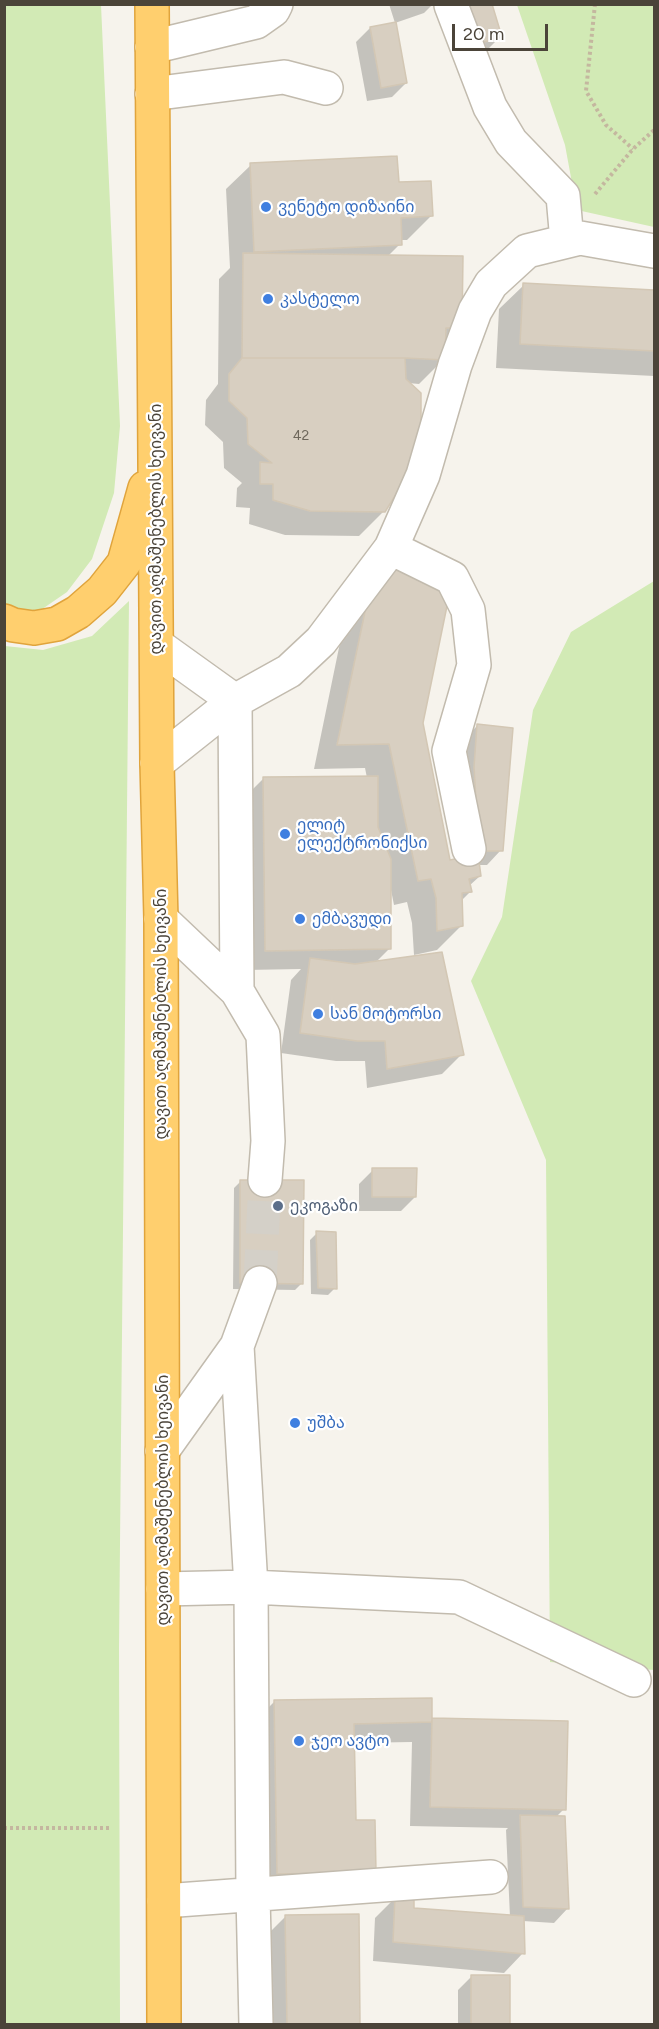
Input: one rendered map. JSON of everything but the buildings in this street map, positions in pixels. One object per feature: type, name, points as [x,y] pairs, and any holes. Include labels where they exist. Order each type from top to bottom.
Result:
[{"type":"highway","name":"დავით აღმაშენებლის ხეივანი","points":[[152,4],[160,919],[164,2025]]},
{"type":"highway","points":[[4,621],[13,625],[34,628],[57,624],[78,612],[102,591],[124,563],[155,450]]},
{"type":"street","points":[[152,47],[256,22],[276,4]]},
{"type":"street","points":[[451,5],[490,107],[511,142],[563,196],[567,241]]},
{"type":"street","points":[[152,94],[284,77],[326,88]]},
{"type":"street","points":[[157,763],[235,702],[289,671],[321,641],[391,548],[423,475],[455,365],[475,311],[491,284],[527,251],[579,238],[654,251]]},
{"type":"street","points":[[391,548],[452,578],[468,610],[474,665],[448,751],[469,849]]},
{"type":"street","points":[[157,645],[235,702]]},
{"type":"street","points":[[235,702],[237,991]]},
{"type":"street","points":[[160,919],[237,991],[263,1035],[268,1141],[265,1180]]},
{"type":"street","points":[[162,1451],[237,1346],[260,1283]]},
{"type":"street","points":[[237,1346],[251,1587],[256,2025]]},
{"type":"street","points":[[163,1589],[251,1587],[459,1597],[634,1680]]},
{"type":"street","points":[[164,1901],[491,1877]]},
{"type":"path","points":[[595,4],[586,91],[606,125],[633,149]]},
{"type":"path","points":[[593,197],[633,149],[654,130]]},
{"type":"path","points":[[4,1828],[112,1828]]},
{"type":"green space","points":[[4,5],[101,5],[120,426],[114,493],[92,559],[67,592],[35,614],[5,608]]},
{"type":"green space","points":[[517,5],[654,5],[654,227],[577,210],[565,145]]},
{"type":"green space","points":[[654,581],[654,1670],[550,1662],[546,1160],[471,981],[502,917],[533,710],[571,632]]},
{"type":"green space","points":[[129,601],[119,1647],[120,2024],[5,2024],[5,646],[43,650],[92,636]]},
{"type":"tunnel","points":[[260,1283],[265,1180]]},
{"type":"place","name":"ვენეტო დიზაინი","points":[[266,207]]},
{"type":"place","name":"კასტელო","points":[[268,299]]},
{"type":"place","name":"ელიტ ელექტრონიქსი","points":[[285,834]]},
{"type":"place","name":"ემბავუდი","points":[[300,919]]},
{"type":"place","name":"სან მოტორსი","points":[[318,1014]]},
{"type":"place","name":"ეკოგაზი","points":[[278,1206]]},
{"type":"place","name":"უშბა","points":[[295,1423]]},
{"type":"place","name":"ჯეო ავტო","points":[[299,1741]]}]
